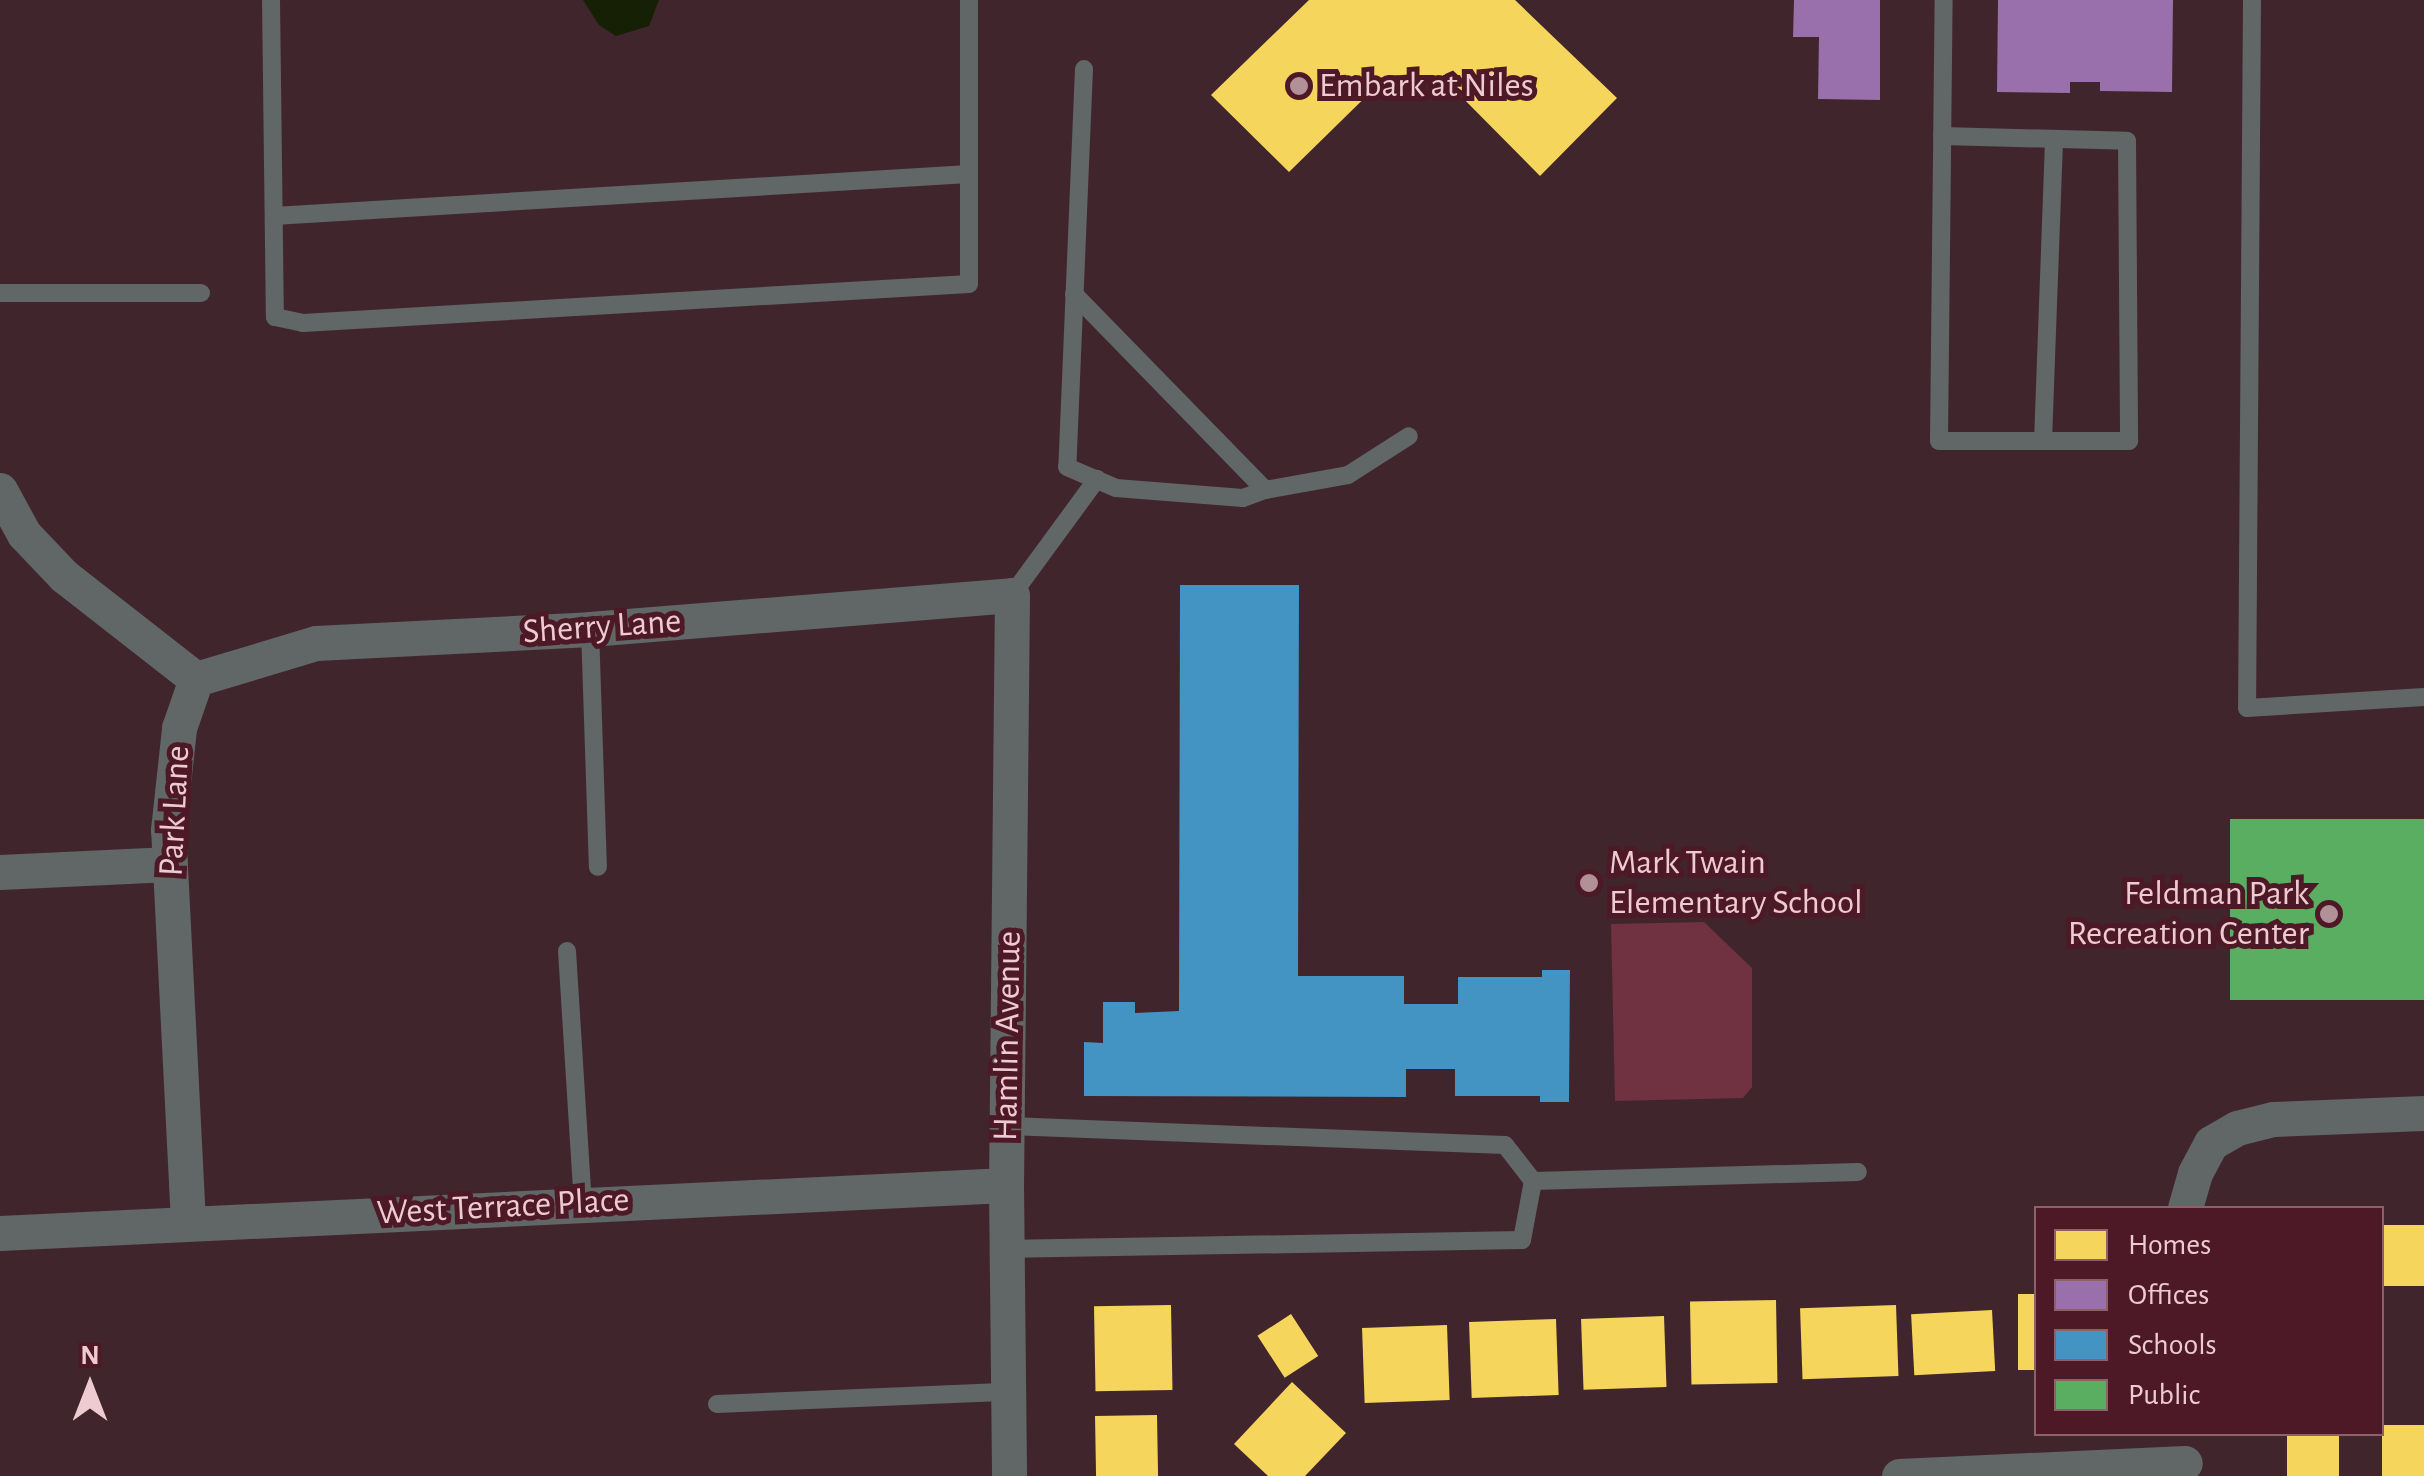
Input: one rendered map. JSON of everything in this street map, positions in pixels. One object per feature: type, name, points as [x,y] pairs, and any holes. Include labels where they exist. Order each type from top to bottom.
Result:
[{"type":"street","points":[[0,490],[24,534],[64,576],[196,680]]},
{"type":"street","name":"Sherry Lane","points":[[196,680],[316,643],[590,629],[1012,595]]},
{"type":"street","name":"Hamlin Avenue","points":[[1009,1476],[1006,1185],[1012,595]]},
{"type":"street","name":"Park Lane","points":[[188,1222],[170,864],[170,783],[179,728],[196,680]]},
{"type":"street","points":[[0,872],[170,864]]},
{"type":"street","points":[[2187,1206],[2195,1174],[2211,1143],[2237,1128],[2273,1119],[2424,1113]]},
{"type":"street","name":"West Terrace Place","points":[[0,1233],[1006,1185]]},
{"type":"street","points":[[1898,1476],[2185,1458]]},
{"type":"lane","points":[[271,0],[275,317],[303,323],[969,284],[970,0]]},
{"type":"lane","points":[[1942,136],[2128,141],[2129,441],[1939,441],[1942,136],[1944,0]]},
{"type":"lane","points":[[2252,0],[2247,708],[2424,698]]},
{"type":"lane","points":[[1084,69],[1067,467],[1116,488],[1243,498],[1265,490],[1348,476],[1409,436]]},
{"type":"lane","points":[[2042,441],[2054,140]]},
{"type":"lane","points":[[274,216],[969,174]]},
{"type":"lane","points":[[0,293],[202,293]]},
{"type":"lane","points":[[1074,294],[1265,490]]},
{"type":"lane","points":[[1012,595],[1097,479]]},
{"type":"lane","points":[[590,629],[598,867]]},
{"type":"lane","points":[[567,951],[582,1204]]},
{"type":"lane","points":[[1007,1126],[1505,1144],[1533,1180],[1522,1240],[1007,1249]]},
{"type":"lane","points":[[1533,1180],[1858,1172]]},
{"type":"lane","points":[[717,1404],[1008,1392]]},
{"type":"shaded area","points":[[583,0],[659,0],[649,26],[616,36],[599,25]]},
{"type":"shaded area","points":[[1704,922],[1752,968],[1752,1087],[1743,1098],[1615,1101],[1611,924]]},
{"type":"building: Homes","name":"Embark at Niles","points":[[1309,0],[1515,0],[1617,98],[1540,176],[1442,77],[1388,75],[1289,172],[1211,95]]},
{"type":"building: Homes","points":[[2384,1225],[2424,1225],[2424,1286],[2384,1286]]},
{"type":"building: Homes","points":[[2018,1294],[2034,1294],[2034,1370],[2018,1370]]},
{"type":"building: Homes","points":[[1776,1300],[1777,1383],[1691,1384],[1690,1302]]},
{"type":"building: Homes","points":[[1171,1305],[1172,1390],[1095,1391],[1094,1306]]},
{"type":"building: Homes","points":[[1896,1305],[1898,1376],[1803,1379],[1800,1308]]},
{"type":"building: Homes","points":[[1992,1310],[1995,1371],[1914,1375],[1911,1314]]},
{"type":"building: Homes","points":[[1291,1314],[1318,1356],[1285,1378],[1257,1336]]},
{"type":"building: Homes","points":[[1664,1316],[1666,1387],[1584,1390],[1581,1319]]},
{"type":"building: Homes","points":[[1556,1319],[1559,1395],[1472,1398],[1469,1322]]},
{"type":"building: Homes","points":[[1447,1325],[1450,1400],[1365,1403],[1362,1328]]},
{"type":"building: Homes","points":[[1292,1382],[1346,1433],[1305,1476],[1268,1476],[1234,1444]]},
{"type":"building: Homes","points":[[1157,1415],[1158,1476],[1096,1476],[1095,1416]]},
{"type":"building: Homes","points":[[2384,1425],[2424,1425],[2424,1476],[2382,1476]]},
{"type":"building: Homes","points":[[2287,1436],[2339,1436],[2339,1476],[2287,1476]]},
{"type":"building: Offices","points":[[1794,0],[1880,0],[1880,100],[1818,99],[1819,37],[1793,37]]},
{"type":"building: Offices","points":[[1998,0],[2173,0],[2172,92],[2100,91],[2100,82],[2070,82],[2070,93],[1997,92]]},
{"type":"building: Schools","points":[[1180,585],[1299,585],[1298,976],[1404,976],[1404,1004],[1458,1004],[1458,977],[1542,977],[1542,970],[1570,970],[1569,1102],[1540,1102],[1540,1096],[1455,1096],[1455,1069],[1406,1069],[1406,1097],[1084,1096],[1084,1042],[1103,1043],[1103,1002],[1135,1002],[1135,1013],[1179,1011]]},
{"type":"building: Public","name":"Feldman Park Recreation Center","points":[[2230,819],[2424,819],[2424,1000],[2230,1000]]},
{"type":"place","name":"Embark at Niles","points":[[1299,86]]},
{"type":"place","name":"Mark Twain Elementary School","points":[[1589,883]]},
{"type":"place","name":"Feldman Park Recreation Center","points":[[2329,914]]}]
